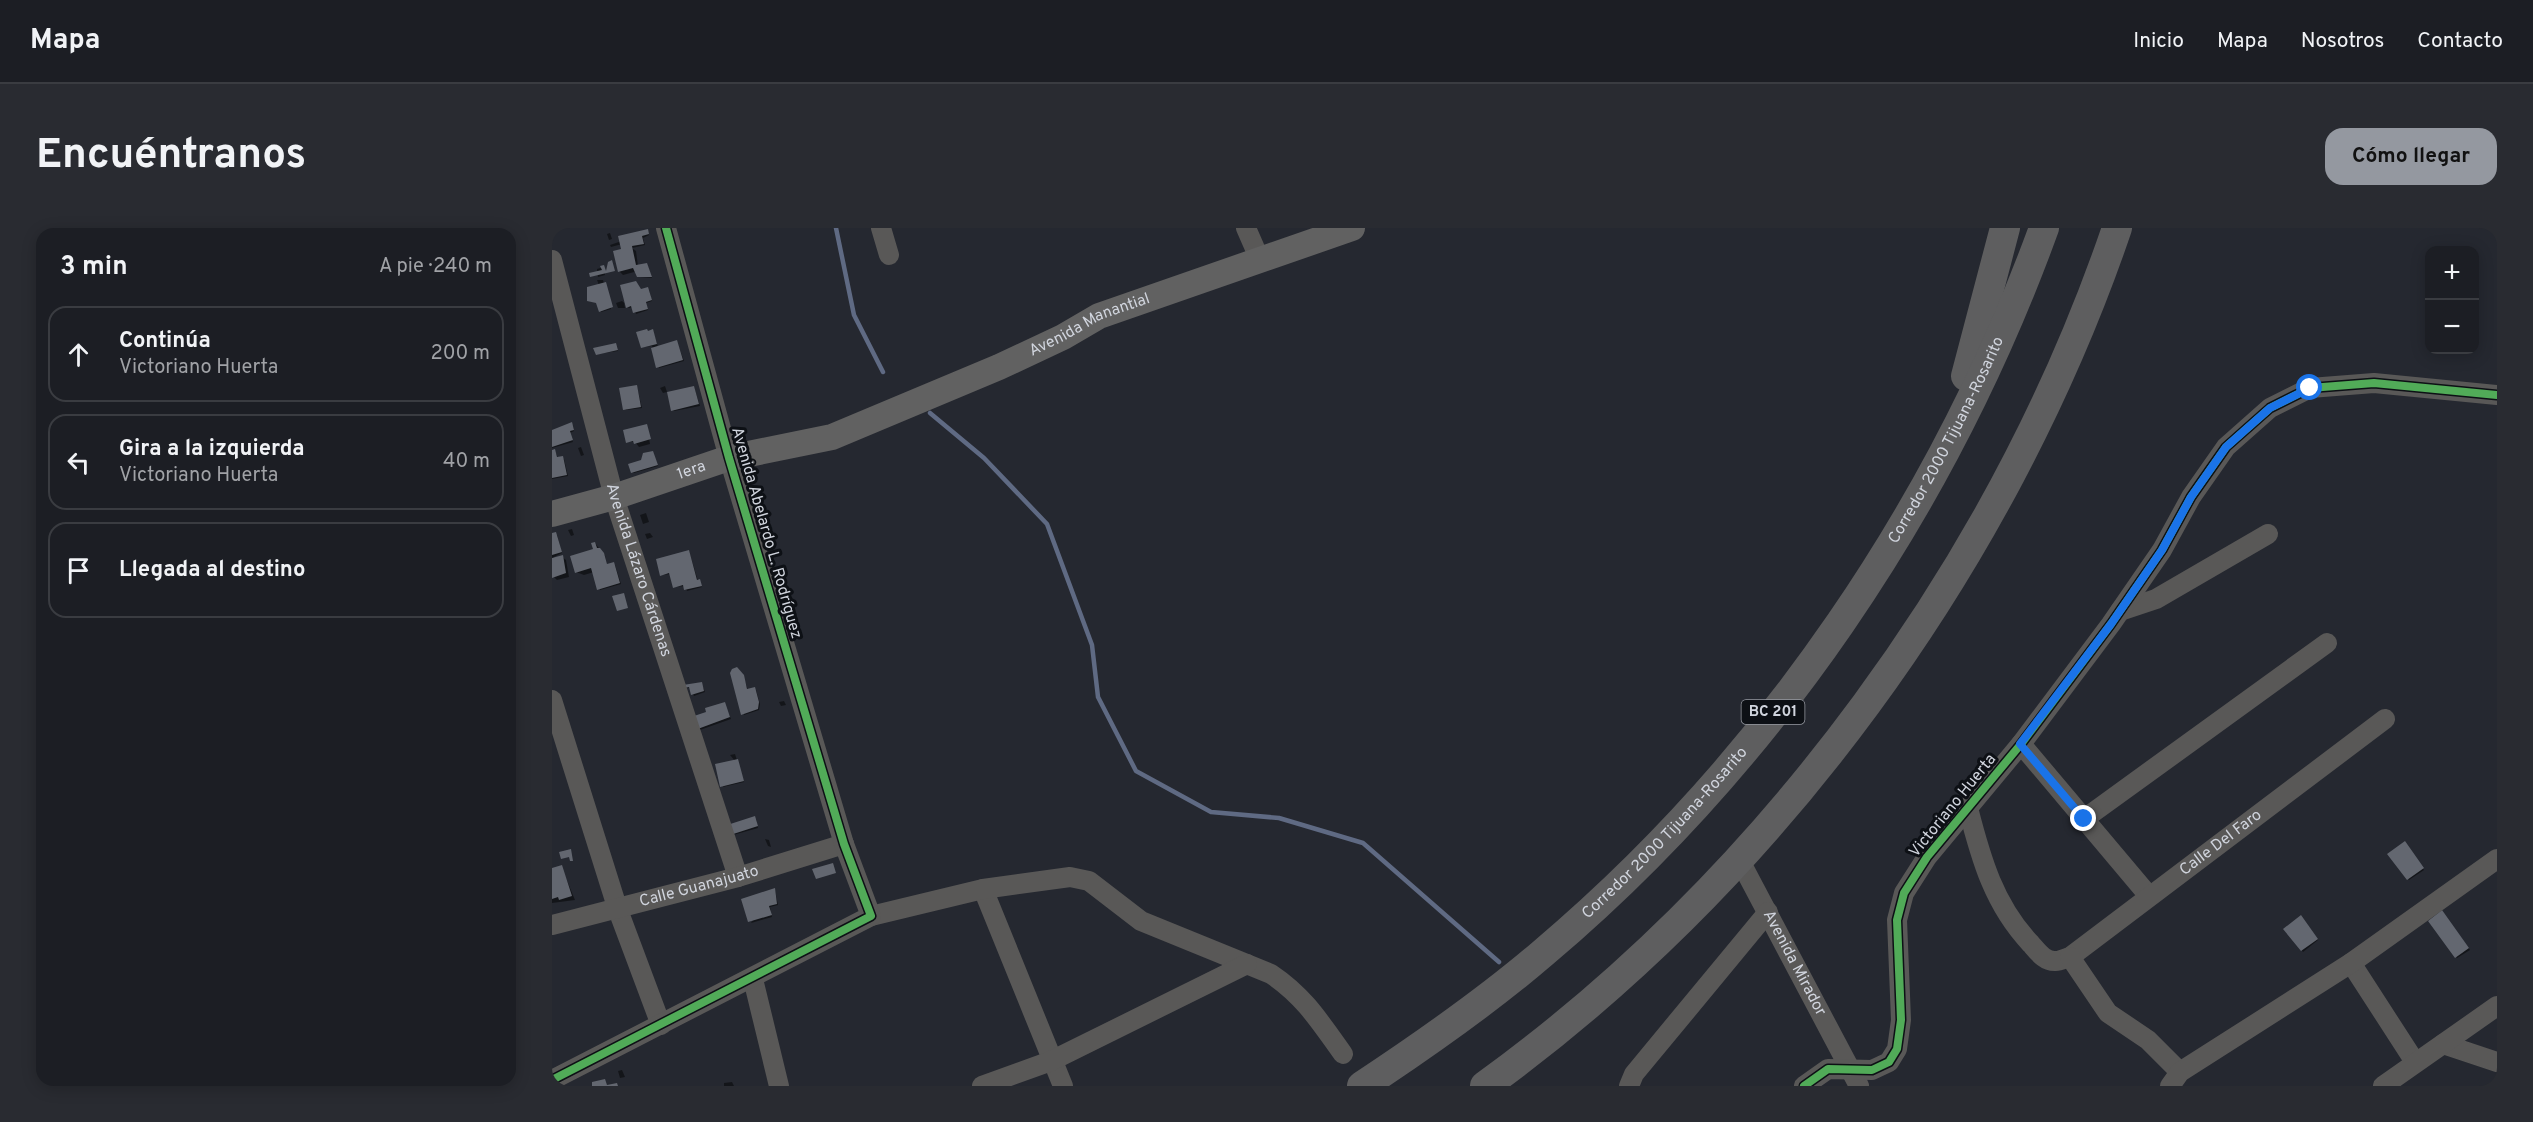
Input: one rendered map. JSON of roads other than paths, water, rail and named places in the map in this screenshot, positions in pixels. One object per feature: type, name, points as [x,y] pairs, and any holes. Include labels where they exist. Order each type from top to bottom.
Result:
[{"type":"highway","points":[[1948,447],[2005,228]]},
{"type":"highway","name":"Corredor 2000 Tijuana-Rosarito","points":[[1362,1086],[1430,1041],[1543,953],[1649,852],[1706,792],[1815,660],[1874,574],[1948,447],[2027,273],[2044,228]]},
{"type":"highway","points":[[2080,330],[2117,228]]},
{"type":"highway","points":[[1485,1086],[1536,1049],[1626,969],[1739,859],[1824,762],[1941,594],[2019,458],[2080,330],[2109,281],[2135,228]]},
{"type":"main road","name":"Avenida Manantial","points":[[832,437],[999,367],[1063,337],[1098,316],[1352,228]]},
{"type":"main road","name":"1era","points":[[552,514],[614,497],[729,458],[832,437]]},
{"type":"street","name":"Avenida Abelardo L. Rodríguez","points":[[666,228],[729,458],[844,844],[871,916]]},
{"type":"street","points":[[881,228],[889,255]]},
{"type":"street","points":[[1246,228],[1260,260]]},
{"type":"street","name":"Avenida Lázaro Cárdenas","points":[[552,260],[614,497],[738,877]]},
{"type":"street","name":"Victoriano Huerta","points":[[1855,1078],[1889,1062],[1898,1049],[1901,1020],[1897,920],[1904,893],[1927,857],[2020,744],[2120,611],[2226,447],[2270,408],[2310,388],[2374,383],[2497,395]]},
{"type":"street","points":[[2120,611],[2156,599],[2268,534]]},
{"type":"street","points":[[2084,819],[2327,643]]},
{"type":"street","points":[[552,700],[618,910],[661,1025]]},
{"type":"street","name":"Calle Del Faro","points":[[2063,959],[2385,719]]},
{"type":"street","points":[[2020,744],[2149,896]]},
{"type":"street","points":[[1968,808],[1984,870],[1995,896],[2018,931],[2043,958],[2063,959],[2108,1013],[2148,1040],[2175,1079],[2351,963],[2497,860]]},
{"type":"street","name":"Calle Guanajuato","points":[[552,925],[618,910],[738,877],[844,844]]},
{"type":"street","name":"Avenida Mirador","points":[[1739,859],[1855,1078]]},
{"type":"street","points":[[552,1080],[753,979],[871,916],[983,889],[1070,877],[1089,881],[1141,921],[1270,974],[1306,1001],[1343,1054]]},
{"type":"street","points":[[983,889],[1063,1086]]},
{"type":"street","points":[[1629,1086],[1634,1074],[1768,912]]},
{"type":"street","points":[[2351,963],[2404,1074]]},
{"type":"street","points":[[982,1086],[1051,1061],[1247,964]]},
{"type":"street","points":[[753,979],[779,1086]]},
{"type":"street","points":[[2383,1086],[2404,1074],[2497,1006]]},
{"type":"street","points":[[2443,1044],[2497,1062]]},
{"type":"street","points":[[1804,1086],[1828,1069],[1855,1078]]},
{"type":"waterway","points":[[836,228],[854,315],[883,372]]},
{"type":"waterway","points":[[930,413],[984,458],[1047,524],[1092,645],[1098,697],[1136,771],[1211,812],[1279,818],[1363,843],[1499,962]]}]
